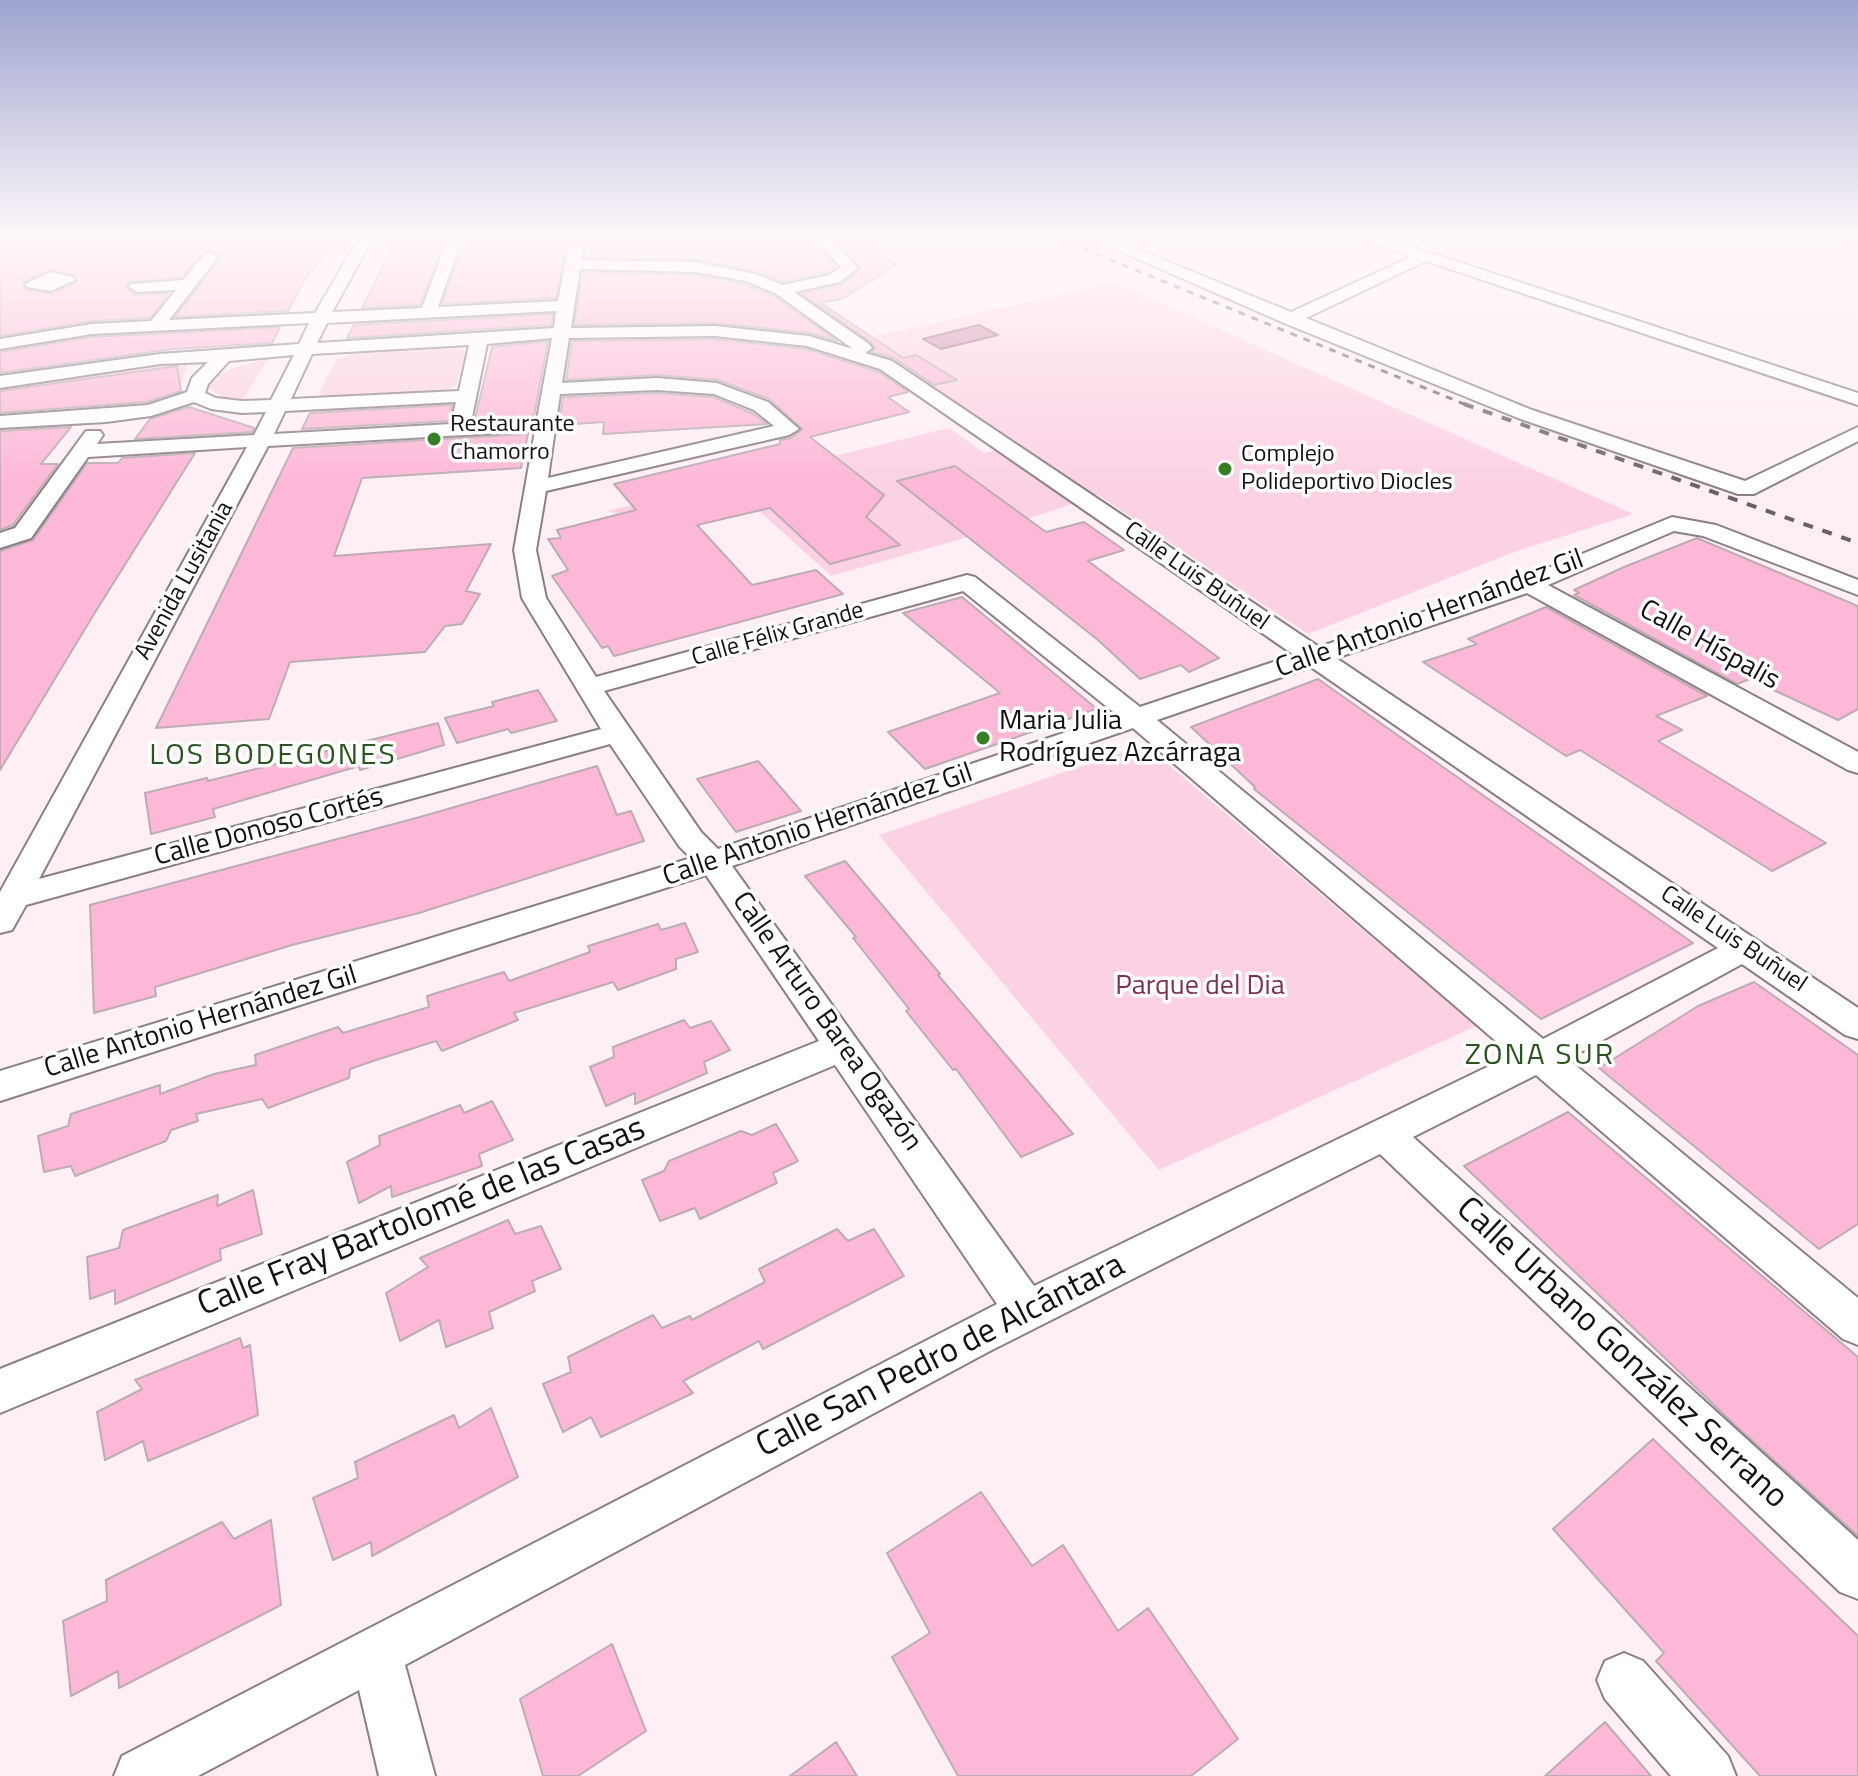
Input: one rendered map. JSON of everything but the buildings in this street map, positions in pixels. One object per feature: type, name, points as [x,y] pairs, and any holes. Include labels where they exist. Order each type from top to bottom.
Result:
[{"type":"street","points":[[0,344],[50,321],[92,329],[250,321]]},
{"type":"street","points":[[156,326],[160,321]]},
{"type":"street","name":"Avenida Lusitania","points":[[7,910],[261,441],[319,321]]},
{"type":"street","name":"Calle Arturo Barea Ogazón","points":[[564,321],[525,550],[534,598],[617,733],[690,839],[713,862],[1027,1311]]},
{"type":"street","points":[[755,333],[792,330],[809,321]]},
{"type":"street","points":[[825,321],[886,365]]},
{"type":"street","points":[[1295,321],[1525,414],[1746,489],[1858,433]]},
{"type":"street","points":[[1621,321],[1858,399]]},
{"type":"street","name":"Calle Luis Buñuel","points":[[224,356],[308,348],[514,340],[676,329],[755,333],[809,341],[886,365],[1311,657],[1858,1026]]},
{"type":"street","points":[[460,429],[479,339]]},
{"type":"street","points":[[0,375],[154,354],[224,356]]},
{"type":"street","points":[[0,382],[160,359],[224,356]]},
{"type":"street","points":[[195,395],[199,382],[224,356]]},
{"type":"street","points":[[534,487],[789,429],[761,406],[717,389],[657,384],[553,389]]},
{"type":"street","points":[[0,422],[106,416],[151,410],[195,395],[211,403],[242,407],[467,396]]},
{"type":"street","points":[[4,540],[23,533],[106,416]]},
{"type":"street","points":[[81,451],[546,424]]},
{"type":"street","name":"Calle Antonio Hernández Gil","points":[[0,1086],[713,862],[1529,584],[1672,524],[1708,530],[1858,588]]},
{"type":"street","name":"Calle Félix Grande","points":[[589,687],[967,582],[1136,717]]},
{"type":"street","name":"Calle Híspalis","points":[[1529,584],[1858,764]]},
{"type":"street","points":[[1136,717],[1858,1325]]},
{"type":"street","name":"Calle Donoso Cortés","points":[[7,910],[617,733]]},
{"type":"street","name":"Calle San Pedro de Alcántara","points":[[142,1776],[1027,1311],[1540,1057],[1745,948]]},
{"type":"street","name":"Calle Fray Bartolomé de las Casas","points":[[0,1391],[844,1046]]},
{"type":"street","name":"Calle Urbano González Serrano","points":[[1384,1134],[1858,1574]]},
{"type":"street","points":[[376,1653],[407,1776]]},
{"type":"street","points":[[1624,1680],[1708,1776]]},
{"type":"green space","name":"Complejo Polideportivo Diocles","points":[[944,321],[1200,321],[1633,514],[1511,553],[1308,634],[1098,495],[1007,526],[831,576],[756,508],[789,476],[618,514],[608,511],[949,428],[984,453],[1020,444],[862,339]]},
{"type":"green space","points":[[456,348],[466,351],[456,386],[440,392],[330,398],[319,393],[336,359],[351,354]]},
{"type":"green space","points":[[269,358],[242,401],[223,398],[207,387],[230,369]]},
{"type":"green space","points":[[157,363],[188,366],[180,387],[0,396],[0,383]]},
{"type":"green space","name":"Parque del Dia","points":[[1145,745],[1476,1026],[1159,1170],[879,835]]},
{"type":"shaded area","points":[[979,325],[998,335],[941,349],[923,339]]},
{"type":"railway","points":[[1260,321],[1465,404]]},
{"type":"railway","points":[[1465,404],[1858,543]]},
{"type":"railway","points":[[1465,404],[1469,406]]},
{"type":"place","name":"Restaurante Chamorro","points":[[434,439]]},
{"type":"place","name":"Complejo Polideportivo Diocles","points":[[1225,469]]},
{"type":"place","name":"Maria Julia Rodríguez Azcárraga","points":[[983,738]]},
{"type":"district","name":"LOS BODEGONES","points":[[273,757]]},
{"type":"district","name":"ZONA SUR","points":[[1540,1057]]}]
